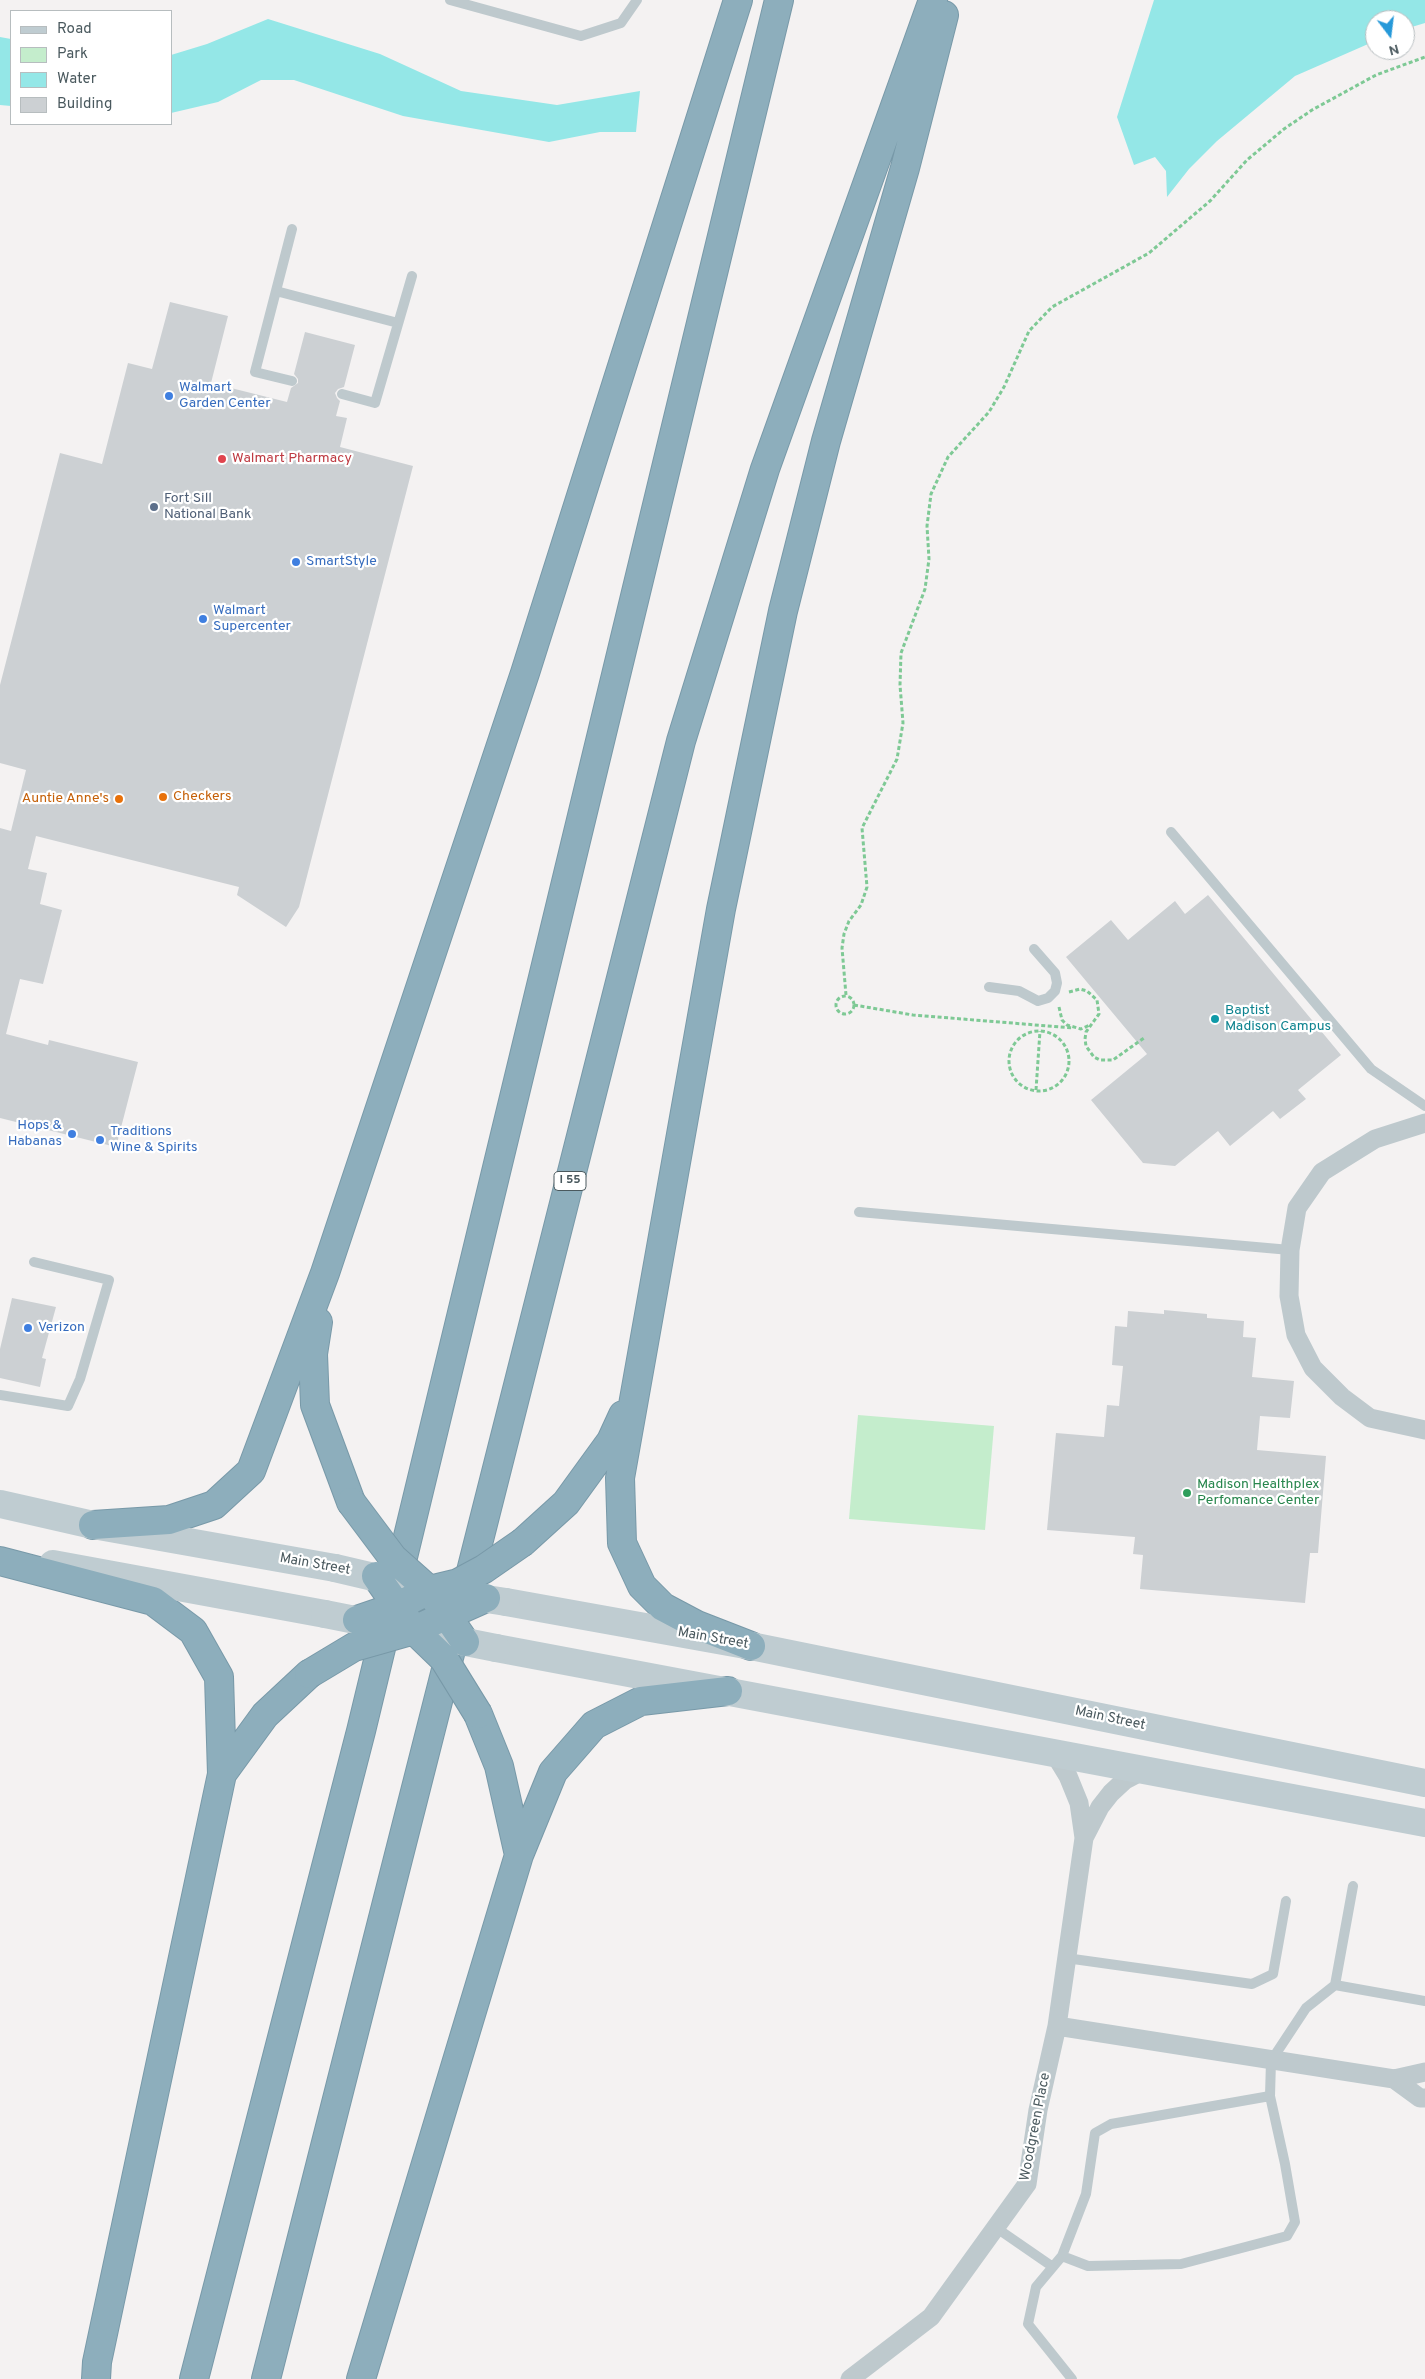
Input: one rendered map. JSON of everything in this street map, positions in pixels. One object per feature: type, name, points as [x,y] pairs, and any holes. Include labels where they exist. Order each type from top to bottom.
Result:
[{"type":"highway","points":[[93,1526],[169,1520],[214,1505],[251,1471],[325,1273],[525,673],[738,0]]},
{"type":"highway","points":[[194,2379],[361,1731],[779,0]]},
{"type":"highway","name":"I 55","points":[[266,2379],[681,741],[766,469],[933,0]]},
{"type":"highway","points":[[751,1646],[697,1625],[663,1607],[642,1586],[622,1543],[620,1478],[721,909],[783,611],[826,441],[905,168],[948,0]]},
{"type":"highway","points":[[325,1273],[313,1354],[315,1405],[351,1502],[393,1558],[429,1590],[465,1642]]},
{"type":"highway","points":[[357,1620],[398,1606],[429,1590],[467,1578],[484,1569],[523,1542],[566,1503],[611,1441],[637,1385]]},
{"type":"highway","points":[[0,1561],[153,1602],[193,1631],[219,1677],[222,1774],[97,2362],[96,2379]]},
{"type":"highway","points":[[376,1576],[414,1630],[444,1659],[478,1714],[499,1766],[519,1855]]},
{"type":"highway","points":[[222,1774],[265,1715],[309,1674],[354,1647],[414,1630],[445,1615],[496,1600]]},
{"type":"highway","points":[[361,2379],[519,1855],[553,1772],[594,1725],[641,1701],[728,1691]]},
{"type":"main road","name":"Main Street","points":[[0,1504],[93,1526],[376,1576],[429,1590],[496,1600],[751,1646],[1425,1783]]},
{"type":"main road","points":[[0,1554],[414,1630],[496,1648],[1425,1822]]},
{"type":"street","points":[[1425,1123],[1374,1139],[1322,1172],[1297,1208],[1290,1250],[1289,1296],[1296,1334],[1313,1368],[1342,1397],[1370,1418],[1425,1430]]},
{"type":"street","name":"Woodgreen Place","points":[[850,2379],[931,2317],[1027,2184],[1038,2110],[1057,2026],[1084,1838],[1079,1803],[1068,1776],[1054,1753]]},
{"type":"street","name":"Woodgreen Place","points":[[1084,1838],[1100,1808],[1111,1793],[1125,1780],[1144,1770]]},
{"type":"street","points":[[1057,2026],[1394,2079],[1425,2072]]},
{"type":"street","points":[[1394,2079],[1420,2098],[1425,2098]]},
{"type":"lane","points":[[450,0],[581,36],[622,23],[637,0]]},
{"type":"lane","points":[[292,228],[255,372],[292,381]]},
{"type":"lane","points":[[342,394],[375,403],[412,276]]},
{"type":"lane","points":[[276,291],[398,323]]},
{"type":"lane","points":[[1171,832],[1371,1069],[1425,1106]]},
{"type":"lane","points":[[989,987],[1019,991],[1038,1001],[1048,998],[1055,990],[1056,978],[1034,949]]},
{"type":"lane","points":[[859,1212],[1290,1250]]},
{"type":"lane","points":[[0,1395],[68,1406],[80,1379],[109,1280],[34,1262]]},
{"type":"lane","points":[[1062,2256],[1088,2266],[1181,2264],[1287,2236],[1295,2222],[1286,2164],[1270,2096],[1271,2061],[1306,2008],[1335,1985],[1353,1886]]},
{"type":"lane","points":[[1066,1958],[1252,1984],[1273,1974],[1286,1902]]},
{"type":"lane","points":[[1335,1985],[1425,2001]]},
{"type":"lane","points":[[1072,2379],[1028,2324],[1036,2287],[1062,2256],[1086,2194],[1095,2134],[1111,2124],[1270,2096]]},
{"type":"lane","points":[[995,2227],[1053,2267]]},
{"type":"path","points":[[846,996],[842,948],[844,934],[849,921],[862,905],[867,887],[862,828],[897,759],[903,723],[900,684],[902,653],[925,589],[929,559],[928,526],[931,494],[948,457],[989,412],[1004,387],[1029,331],[1052,307],[1149,253],[1210,201],[1253,154],[1312,110],[1376,75],[1425,57]]},
{"type":"path","points":[[1066,994],[1080,989],[1093,994],[1097,1000],[1098,1014],[1086,1032],[1086,1046],[1089,1052],[1100,1060],[1119,1058],[1144,1038]]},
{"type":"path","points":[[846,996],[850,997],[854,1005],[850,1013],[845,1014],[837,1009],[837,999],[846,996]]},
{"type":"path","points":[[1062,999],[1060,1013],[1062,1020],[1073,1028]]},
{"type":"path","points":[[854,1005],[913,1015],[1081,1029],[1090,1026]]},
{"type":"path","points":[[1036,1090],[1040,1026]]},
{"type":"path","points":[[1040,1031],[1058,1038],[1068,1054],[1069,1063],[1062,1080],[1045,1090],[1036,1090],[1019,1083],[1010,1068],[1009,1059],[1015,1042],[1022,1036],[1040,1031]]},
{"type":"green space","points":[[858,1415],[994,1426],[985,1530],[849,1519]]},
{"type":"water","points":[[1154,0],[1425,0],[1425,23],[1415,26],[1415,10],[1365,10],[1365,45],[1295,76],[1217,141],[1189,169],[1167,197],[1166,171],[1155,157],[1134,165],[1117,117]]},
{"type":"water","points":[[268,19],[380,54],[461,91],[557,105],[640,91],[636,132],[600,132],[549,142],[403,116],[294,80],[261,80],[218,102],[172,113],[172,55],[207,44]]},
{"type":"water","points":[[0,37],[10,39],[10,106],[0,105]]},
{"type":"building","points":[[170,302],[228,316],[211,383],[287,402],[291,388],[298,383],[298,379],[294,374],[305,332],[355,345],[344,387],[338,389],[335,393],[340,401],[336,416],[347,418],[340,447],[413,466],[299,907],[286,927],[237,895],[239,887],[36,836],[28,869],[47,873],[40,904],[62,910],[43,984],[20,979],[6,1034],[48,1045],[49,1040],[138,1062],[116,1147],[0,1118],[0,828],[11,831],[26,770],[0,763],[0,685],[60,453],[102,464],[128,363],[152,369]]},
{"type":"building","name":"Baptist Madison Campus","points":[[1208,895],[1341,1055],[1298,1090],[1306,1099],[1280,1119],[1273,1111],[1230,1146],[1218,1131],[1175,1166],[1143,1163],[1091,1100],[1147,1054],[1066,957],[1111,920],[1128,940],[1175,901],[1185,914]]},
{"type":"building","name":"Verizon","points":[[12,1298],[56,1307],[42,1358],[46,1359],[40,1387],[0,1378],[0,1349]]},
{"type":"building","name":"Madison Healthplex Perfomance Center","points":[[1164,1310],[1207,1314],[1207,1318],[1244,1321],[1243,1337],[1256,1338],[1252,1377],[1294,1381],[1290,1418],[1260,1416],[1257,1450],[1326,1456],[1318,1553],[1310,1553],[1305,1603],[1140,1589],[1143,1555],[1133,1554],[1135,1537],[1047,1530],[1056,1433],[1104,1437],[1107,1405],[1119,1406],[1123,1366],[1112,1365],[1115,1326],[1127,1327],[1128,1311],[1164,1314]]},
{"type":"place","name":"Walmart Garden Center","points":[[169,396]]},
{"type":"place","name":"Walmart Pharmacy","points":[[222,459]]},
{"type":"place","name":"Fort Sill National Bank","points":[[154,507]]},
{"type":"place","name":"SmartStyle","points":[[296,562]]},
{"type":"place","name":"Walmart Supercenter","points":[[203,619]]},
{"type":"place","name":"Checkers","points":[[163,797]]},
{"type":"place","name":"Auntie Anne's","points":[[119,799]]},
{"type":"place","name":"Baptist Madison Campus","points":[[1215,1019]]},
{"type":"place","name":"Hops & Habanas","points":[[72,1134]]},
{"type":"place","name":"Traditions Wine & Spirits","points":[[100,1140]]},
{"type":"place","name":"Verizon","points":[[28,1328]]},
{"type":"place","name":"Madison Healthplex Perfomance Center","points":[[1187,1493]]}]
